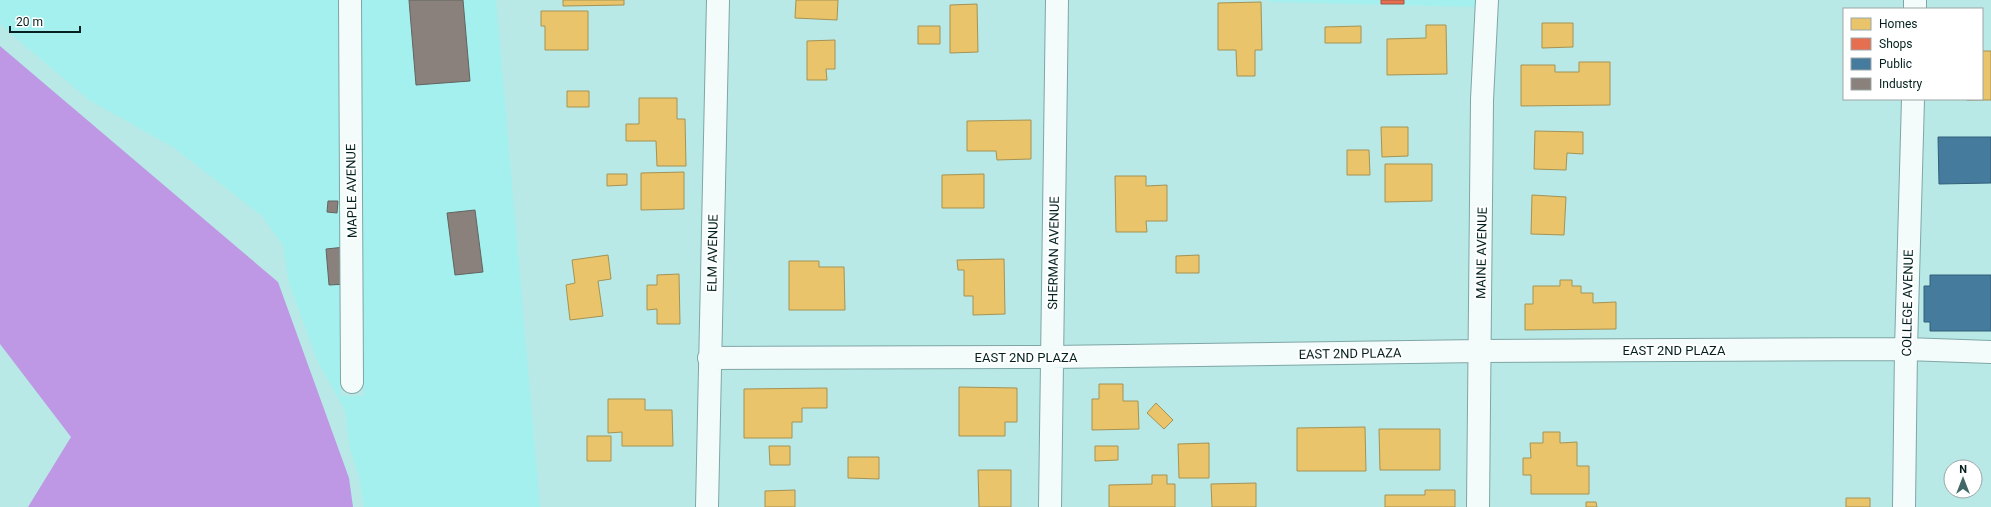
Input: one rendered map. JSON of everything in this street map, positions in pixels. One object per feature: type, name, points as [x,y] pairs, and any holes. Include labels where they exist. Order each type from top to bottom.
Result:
[{"type":"street","name":"MAPLE AVENUE","points":[[350,0],[352,382]]},
{"type":"street","name":"ELM AVENUE","points":[[707,507],[709,358],[718,0]]},
{"type":"street","name":"SHERMAN AVENUE","points":[[1050,507],[1057,0]]},
{"type":"street","name":"MAINE AVENUE","points":[[1478,507],[1482,100],[1487,0]]},
{"type":"street","name":"COLLEGE AVENUE","points":[[1904,507],[1906,349],[1913,100]]},
{"type":"street","name":"EAST 2ND PLAZA","points":[[709,358],[1051,357],[1480,351],[1906,349],[1991,352]]},
{"type":"shaded area","points":[[0,0],[338,0],[341,396],[364,396],[361,0],[496,0],[540,507],[364,507],[359,476],[350,449],[345,410],[318,362],[289,283],[283,245],[262,216],[173,147],[89,100],[16,38],[0,24]]},
{"type":"shaded area","points":[[1269,0],[1475,0],[1475,7],[1269,2]]},
{"type":"shaded area","points":[[0,46],[278,282],[349,478],[353,507],[28,507],[71,437],[0,344]]},
{"type":"building: Homes","points":[[563,0],[624,0],[624,5],[563,6]]},
{"type":"building: Homes","points":[[796,0],[838,0],[837,20],[795,18]]},
{"type":"building: Homes","points":[[1261,2],[1262,50],[1255,50],[1255,76],[1237,76],[1236,50],[1218,50],[1218,3]]},
{"type":"building: Homes","points":[[977,4],[978,52],[950,53],[950,5]]},
{"type":"building: Homes","points":[[541,11],[588,11],[588,50],[545,50],[545,26],[541,26]]},
{"type":"building: Homes","points":[[1542,23],[1573,23],[1573,47],[1542,48]]},
{"type":"building: Homes","points":[[1426,25],[1446,25],[1447,74],[1387,75],[1387,39],[1426,38]]},
{"type":"building: Homes","points":[[918,26],[940,26],[940,44],[918,44]]},
{"type":"building: Homes","points":[[1361,26],[1361,43],[1325,43],[1325,27]]},
{"type":"building: Homes","points":[[835,40],[835,69],[826,69],[827,80],[807,80],[807,41]]},
{"type":"building: Homes","points":[[1983,51],[1991,51],[1991,100],[1983,100]]},
{"type":"building: Homes","points":[[1579,62],[1610,62],[1610,105],[1521,106],[1521,65],[1555,65],[1555,72],[1579,72]]},
{"type":"building: Homes","points":[[567,91],[589,91],[589,107],[567,107]]},
{"type":"building: Homes","points":[[639,98],[677,98],[677,119],[685,119],[686,166],[657,166],[656,141],[626,141],[626,124],[639,124]]},
{"type":"building: Homes","points":[[1031,120],[1031,159],[997,160],[996,151],[967,151],[967,121]]},
{"type":"building: Homes","points":[[1381,127],[1408,127],[1408,156],[1382,157]]},
{"type":"building: Homes","points":[[1535,131],[1583,132],[1583,154],[1567,153],[1566,170],[1534,169]]},
{"type":"building: Homes","points":[[1347,150],[1369,150],[1370,175],[1347,175]]},
{"type":"building: Homes","points":[[1385,164],[1432,164],[1432,201],[1385,202]]},
{"type":"building: Homes","points":[[684,172],[684,209],[641,210],[641,173]]},
{"type":"building: Homes","points":[[607,174],[627,174],[627,185],[607,186]]},
{"type":"building: Homes","points":[[984,174],[984,208],[942,208],[942,175]]},
{"type":"building: Homes","points":[[1115,176],[1146,176],[1146,186],[1167,185],[1167,221],[1146,221],[1147,232],[1116,232]]},
{"type":"building: Homes","points":[[1532,195],[1566,197],[1564,235],[1531,234]]},
{"type":"building: Homes","points":[[608,255],[611,279],[598,281],[603,316],[570,320],[566,285],[575,283],[572,260]]},
{"type":"building: Homes","points":[[1199,255],[1199,273],[1176,273],[1176,256]]},
{"type":"building: Homes","points":[[1004,259],[1005,314],[973,315],[973,296],[964,296],[964,270],[958,270],[957,260]]},
{"type":"building: Homes","points":[[789,261],[819,261],[819,267],[844,267],[845,310],[789,310]]},
{"type":"building: Homes","points":[[679,274],[680,324],[657,324],[657,309],[647,310],[647,285],[657,285],[657,275]]},
{"type":"building: Homes","points":[[1560,280],[1572,280],[1572,286],[1581,286],[1581,293],[1593,293],[1593,303],[1616,302],[1616,329],[1525,330],[1525,304],[1533,304],[1533,286],[1560,286]]},
{"type":"building: Homes","points":[[1099,384],[1123,384],[1123,401],[1138,401],[1139,429],[1092,430],[1092,399],[1099,399]]},
{"type":"building: Homes","points":[[959,387],[1017,388],[1017,422],[1005,422],[1005,436],[959,436]]},
{"type":"building: Homes","points":[[827,388],[827,408],[802,408],[802,422],[792,422],[792,438],[744,438],[744,389]]},
{"type":"building: Homes","points":[[608,399],[645,399],[645,410],[672,410],[673,446],[622,446],[622,432],[608,433]]},
{"type":"building: Homes","points":[[1156,403],[1173,420],[1164,429],[1147,413]]},
{"type":"building: Homes","points":[[1365,427],[1366,471],[1297,471],[1297,428]]},
{"type":"building: Homes","points":[[1379,429],[1440,429],[1440,470],[1380,470]]},
{"type":"building: Homes","points":[[1543,432],[1560,432],[1560,443],[1577,442],[1577,466],[1589,466],[1589,494],[1531,494],[1531,475],[1523,475],[1523,458],[1531,458],[1530,443],[1543,443]]},
{"type":"building: Homes","points":[[587,436],[611,436],[611,461],[587,461]]},
{"type":"building: Homes","points":[[1209,443],[1209,478],[1179,478],[1178,444]]},
{"type":"building: Homes","points":[[769,446],[790,446],[790,465],[770,465]]},
{"type":"building: Homes","points":[[1095,446],[1118,446],[1118,460],[1095,461]]},
{"type":"building: Homes","points":[[848,457],[879,457],[879,479],[848,478]]},
{"type":"building: Homes","points":[[978,470],[1011,470],[1011,507],[979,507]]},
{"type":"building: Homes","points":[[1152,475],[1167,475],[1167,484],[1175,484],[1175,507],[1109,507],[1109,485],[1152,484]]},
{"type":"building: Homes","points":[[1256,483],[1256,507],[1212,507],[1211,484]]},
{"type":"building: Homes","points":[[795,490],[795,507],[765,507],[765,491]]},
{"type":"building: Homes","points":[[1425,490],[1455,490],[1455,507],[1385,507],[1385,495],[1425,495]]},
{"type":"building: Homes","points":[[1846,498],[1870,498],[1870,507],[1846,507]]},
{"type":"building: Homes","points":[[1586,502],[1596,502],[1597,507],[1586,507]]},
{"type":"building: Shops","points":[[1381,0],[1404,0],[1404,4],[1381,4]]},
{"type":"building: Public","points":[[1938,137],[1991,137],[1991,183],[1939,184]]},
{"type":"building: Public","points":[[1930,275],[1991,275],[1991,331],[1930,331],[1930,322],[1924,322],[1924,286],[1930,286]]},
{"type":"building: Industry","points":[[409,0],[463,0],[470,81],[416,85]]},
{"type":"building: Industry","points":[[328,201],[338,201],[337,213],[327,212]]},
{"type":"building: Industry","points":[[475,210],[483,272],[455,275],[447,213]]},
{"type":"building: Industry","points":[[345,247],[348,284],[329,285],[326,249]]}]
